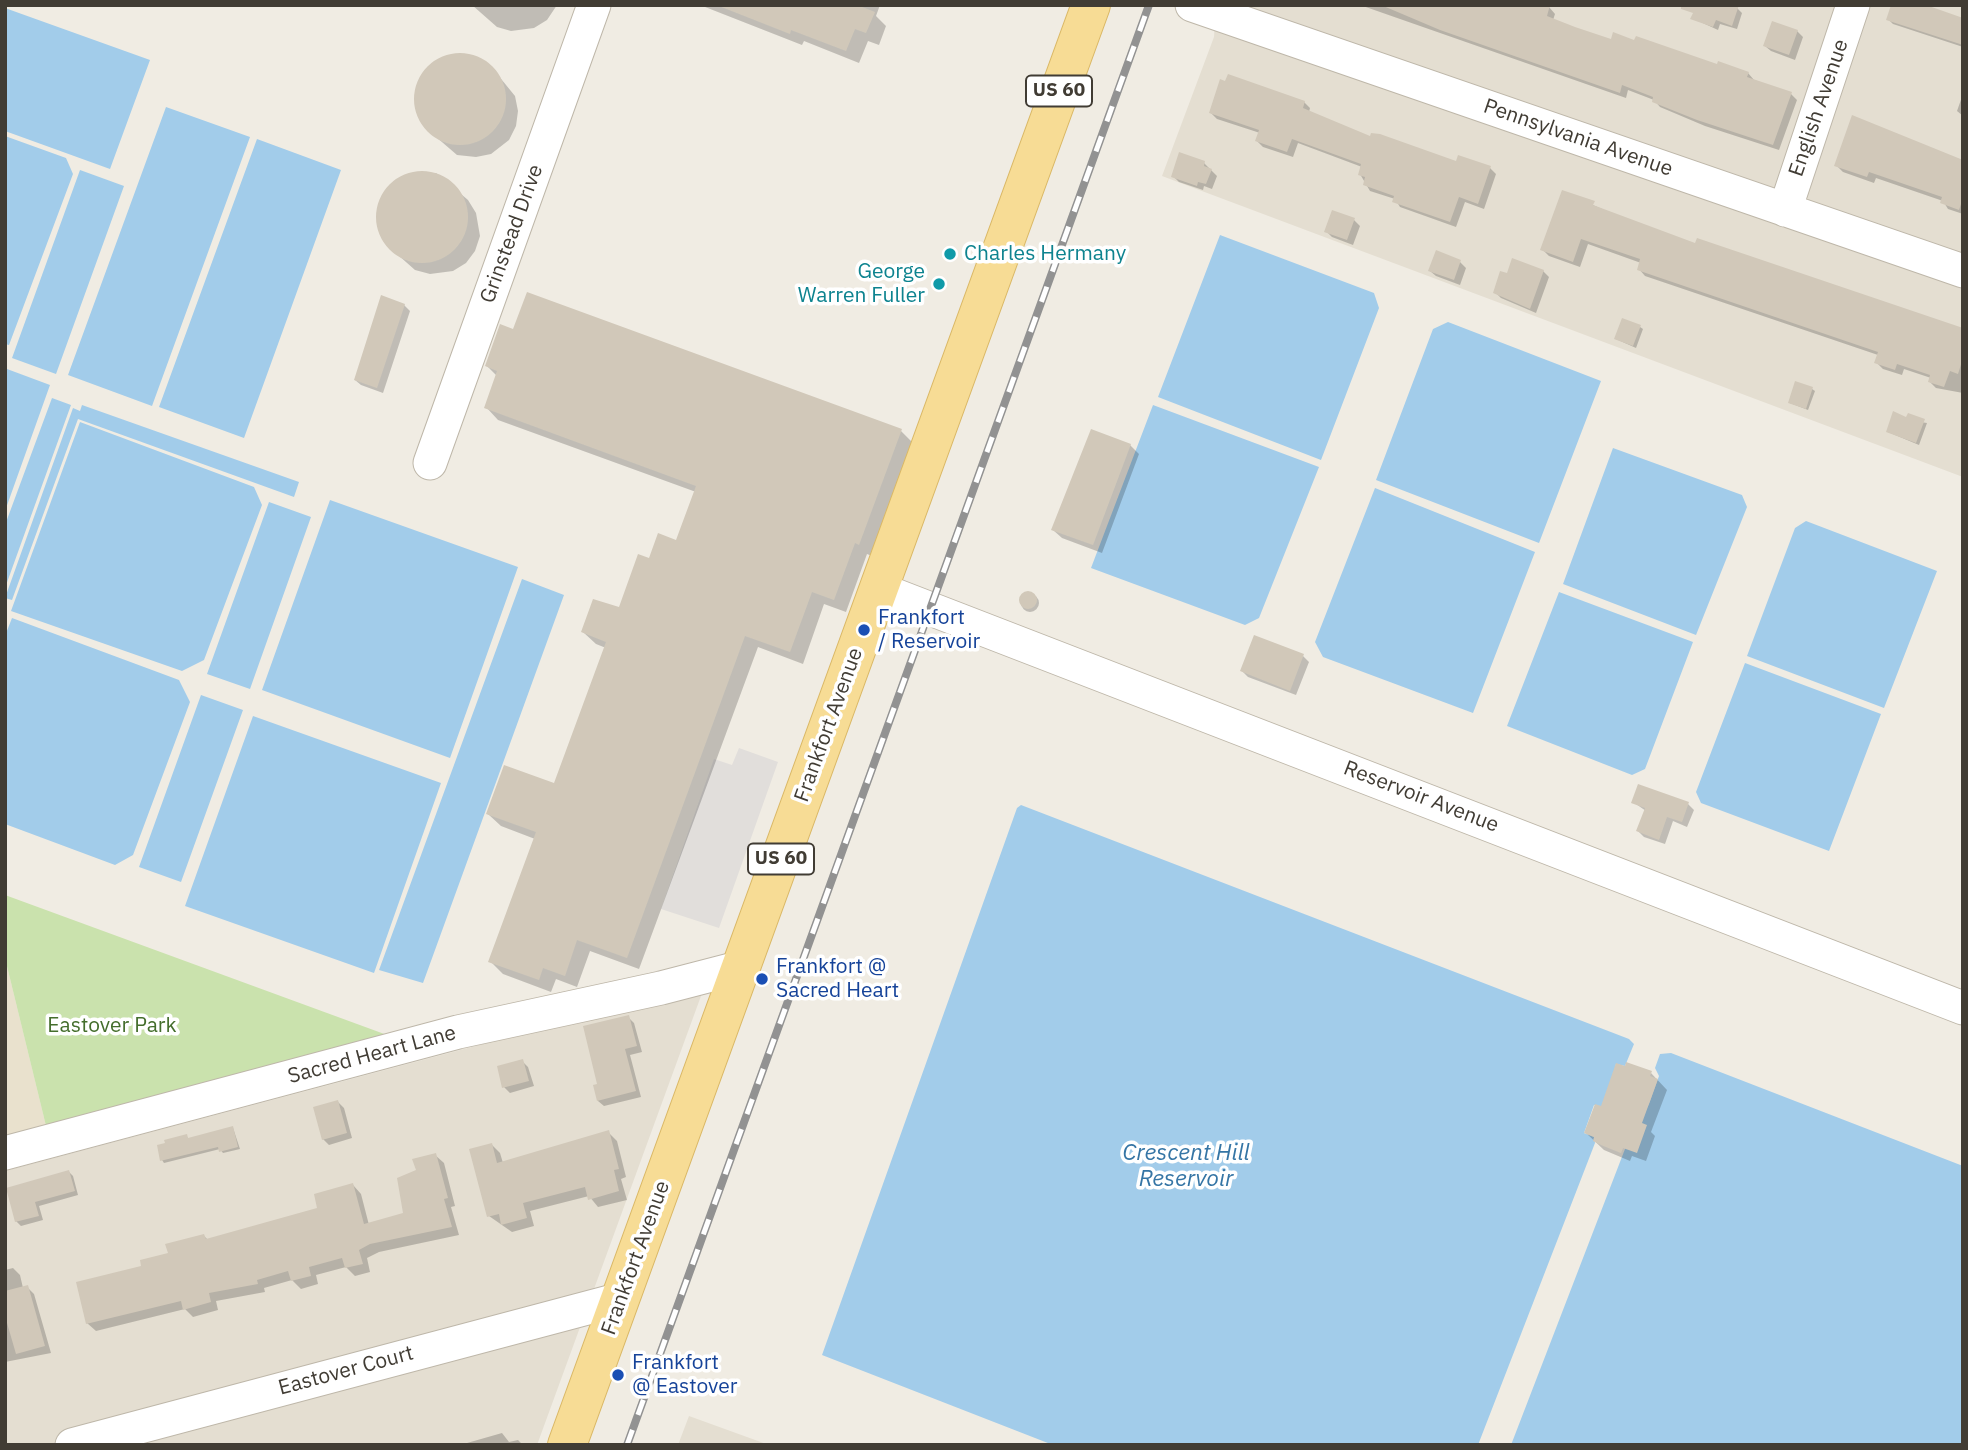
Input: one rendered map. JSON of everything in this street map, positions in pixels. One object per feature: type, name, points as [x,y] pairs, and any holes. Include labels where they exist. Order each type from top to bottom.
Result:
[{"type":"main road","name":"Frankfort Avenue","points":[[567,1445],[1090,5]]},
{"type":"street","name":"Grinstead Drive","points":[[430,463],[594,5]]},
{"type":"street","name":"English Avenue","points":[[1785,210],[1853,5]]},
{"type":"street","name":"Pennsylvania Avenue","points":[[1197,6],[1963,271]]},
{"type":"street","name":"Reservoir Avenue","points":[[879,589],[1963,1008]]},
{"type":"street","name":"Sacred Heart Lane","points":[[5,1153],[458,1032],[661,988],[742,967]]},
{"type":"street","name":"Eastover Court","points":[[72,1445],[621,1299]]},
{"type":"shaded area","points":[[1216,5],[1963,5],[1963,477],[1162,176],[1214,37]]},
{"type":"shaded area","points":[[739,748],[778,762],[719,928],[661,909],[714,759],[732,765]]},
{"type":"shaded area","points":[[5,958],[48,1134],[5,1144]]},
{"type":"shaded area","points":[[705,985],[537,1445],[5,1445],[5,1171]]},
{"type":"shaded area","points":[[689,1416],[769,1445],[678,1445]]},
{"type":"green space","name":"Eastover Park","points":[[5,895],[398,1039],[48,1134],[5,958]]},
{"type":"water","points":[[5,8],[150,60],[110,169],[5,131]]},
{"type":"water","points":[[166,107],[250,137],[152,406],[68,375]]},
{"type":"water","points":[[5,136],[66,158],[73,174],[9,345],[5,344]]},
{"type":"water","points":[[257,139],[341,170],[244,438],[159,407]]},
{"type":"water","points":[[80,170],[124,186],[56,374],[12,358]]},
{"type":"water","points":[[1220,235],[1374,293],[1379,308],[1321,460],[1158,397]]},
{"type":"water","points":[[1448,322],[1601,381],[1539,543],[1376,480],[1433,329]]},
{"type":"water","points":[[7,369],[50,385],[5,511],[5,373]]},
{"type":"water","points":[[52,398],[71,405],[5,588],[5,525]]},
{"type":"water","points":[[82,405],[299,482],[294,497],[78,419],[12,600],[5,598],[73,408],[80,411]]},
{"type":"water","points":[[1153,405],[1319,467],[1259,618],[1245,625],[1091,568]]},
{"type":"water","points":[[80,422],[254,487],[262,505],[204,660],[182,671],[11,611]]},
{"type":"water","points":[[1613,448],[1742,495],[1747,507],[1696,635],[1563,584]]},
{"type":"water","points":[[1375,488],[1535,552],[1473,713],[1323,657],[1315,642]]},
{"type":"water","points":[[330,500],[518,567],[450,758],[262,690]]},
{"type":"water","points":[[269,502],[311,517],[250,689],[207,674]]},
{"type":"water","points":[[1806,521],[1937,571],[1884,708],[1747,656],[1795,528]]},
{"type":"water","points":[[522,579],[564,595],[423,983],[379,970]]},
{"type":"water","points":[[1559,592],[1693,642],[1645,769],[1632,775],[1507,726]]},
{"type":"water","points":[[12,618],[179,680],[190,702],[133,855],[115,865],[5,824],[5,636]]},
{"type":"water","points":[[1745,663],[1881,714],[1829,851],[1701,803],[1696,792]]},
{"type":"water","points":[[201,695],[243,710],[181,882],[139,867]]},
{"type":"water","points":[[253,716],[441,783],[374,973],[185,906]]},
{"type":"water","name":"Crescent Hill Reservoir","points":[[1021,805],[1629,1039],[1634,1044],[1625,1066],[1616,1064],[1604,1108],[1594,1105],[1584,1133],[1594,1137],[1595,1143],[1478,1445],[1053,1445],[822,1355],[1017,808]]},
{"type":"water","points":[[1671,1053],[1963,1166],[1963,1445],[1511,1445],[1625,1149],[1649,1104],[1659,1076],[1655,1068],[1660,1054]]},
{"type":"building","points":[[857,5],[875,12],[866,33],[855,29],[846,51],[791,30],[790,34],[719,6]]},
{"type":"building","points":[[1381,5],[1550,5],[1547,16],[1575,27],[1611,39],[1613,32],[1634,40],[1636,36],[1749,72],[1747,77],[1792,92],[1773,145],[1697,120],[1652,102],[1653,97],[1622,85],[1620,93],[1440,30]]},
{"type":"building","points":[[1681,5],[1739,5],[1732,26],[1716,20],[1713,27],[1690,19],[1693,13],[1681,9]]},
{"type":"building","points":[[1891,5],[1926,5],[1963,18],[1963,45],[1886,20]]},
{"type":"building","points":[[1772,21],[1798,30],[1789,55],[1763,46]]},
{"type":"building","points":[[460,53],[478,56],[493,66],[503,81],[506,99],[503,117],[493,132],[478,142],[460,145],[442,142],[427,132],[417,117],[414,99],[417,81],[427,66],[442,56]]},
{"type":"building","points":[[1228,74],[1305,101],[1303,108],[1370,136],[1371,133],[1380,134],[1456,161],[1458,155],[1491,166],[1478,204],[1459,197],[1450,222],[1392,202],[1394,196],[1363,185],[1365,177],[1358,175],[1361,164],[1292,139],[1287,152],[1255,141],[1259,130],[1209,113],[1220,79],[1225,81]]},
{"type":"building","points":[[1852,115],[1963,160],[1963,198],[1959,210],[1940,203],[1942,197],[1869,172],[1867,177],[1834,166]]},
{"type":"building","points":[[1179,152],[1205,161],[1204,166],[1212,169],[1206,184],[1198,182],[1197,186],[1171,177]]},
{"type":"building","points":[[422,171],[440,174],[455,184],[465,199],[468,217],[465,235],[455,250],[440,260],[422,263],[404,260],[389,250],[379,235],[376,217],[379,199],[389,184],[404,174]]},
{"type":"building","points":[[1562,190],[1595,201],[1593,205],[1695,243],[1697,238],[1963,328],[1963,358],[1958,374],[1950,371],[1944,387],[1928,382],[1930,375],[1897,364],[1895,370],[1874,363],[1878,352],[1637,270],[1640,259],[1581,239],[1573,262],[1540,250]]},
{"type":"building","points":[[1332,210],[1355,218],[1347,240],[1324,232]]},
{"type":"building","points":[[1436,250],[1461,260],[1454,280],[1428,271]]},
{"type":"building","points":[[1512,258],[1544,270],[1530,309],[1493,293],[1500,271],[1507,273]]},
{"type":"building","points":[[527,292],[902,429],[859,545],[855,543],[834,600],[812,592],[790,652],[745,636],[627,958],[577,940],[565,976],[543,968],[539,980],[488,962],[536,832],[486,814],[504,765],[554,783],[606,642],[581,632],[593,599],[619,607],[638,554],[649,558],[658,533],[676,540],[696,486],[484,408],[497,371],[485,366],[500,324],[513,329]]},
{"type":"building","points":[[381,295],[405,304],[377,388],[354,380]]},
{"type":"building","points":[[1622,318],[1641,325],[1633,346],[1614,339]]},
{"type":"building","points":[[1795,381],[1813,387],[1806,409],[1788,403]]},
{"type":"building","points":[[1893,411],[1906,417],[1908,413],[1925,419],[1916,443],[1886,432]]},
{"type":"building","points":[[1091,429],[1131,444],[1093,545],[1051,530]]},
{"type":"building","points":[[1024,591],[1032,591],[1037,600],[1035,607],[1024,609],[1019,604],[1019,596]]},
{"type":"building","points":[[1254,635],[1304,654],[1290,691],[1240,671]]},
{"type":"building","points":[[1638,784],[1689,802],[1682,822],[1667,817],[1659,840],[1636,831],[1645,808],[1631,803]]},
{"type":"building","points":[[629,1015],[637,1046],[625,1049],[636,1091],[597,1101],[593,1085],[597,1084],[583,1026]]},
{"type":"building","points":[[523,1059],[529,1081],[502,1088],[497,1066]]},
{"type":"building","points":[[1626,1062],[1652,1071],[1650,1076],[1658,1079],[1642,1123],[1647,1125],[1637,1153],[1623,1148],[1621,1153],[1593,1141],[1594,1137],[1584,1133],[1595,1104],[1601,1106],[1616,1063],[1625,1066]]},
{"type":"building","points":[[338,1100],[347,1133],[322,1140],[313,1107]]},
{"type":"building","points":[[233,1126],[238,1147],[219,1152],[218,1147],[160,1161],[157,1145],[165,1143],[164,1140],[187,1134],[188,1138]]},
{"type":"building","points":[[609,1130],[619,1169],[614,1170],[619,1191],[588,1200],[585,1187],[523,1203],[527,1218],[501,1225],[499,1214],[487,1217],[469,1149],[492,1143],[497,1163]]},
{"type":"building","points":[[436,1153],[448,1198],[444,1199],[452,1227],[370,1244],[359,1250],[363,1264],[345,1268],[342,1258],[309,1267],[311,1276],[291,1281],[288,1271],[257,1280],[258,1284],[209,1293],[211,1302],[183,1310],[181,1301],[86,1324],[76,1282],[141,1266],[140,1260],[168,1253],[165,1244],[204,1234],[206,1239],[317,1208],[314,1194],[353,1183],[364,1224],[403,1213],[397,1178],[416,1170],[412,1159]]},
{"type":"building","points":[[69,1170],[75,1191],[35,1202],[39,1216],[15,1222],[6,1188]]},
{"type":"building","points":[[28,1285],[45,1346],[16,1354],[5,1316],[5,1291]]},
{"type":"railway","points":[[627,1445],[1149,5]]},
{"type":"place","name":"Charles Hermany","points":[[950,254]]},
{"type":"place","name":"George Warren Fuller","points":[[939,284]]},
{"type":"place","name":"Frankfort / Reservoir","points":[[864,630]]},
{"type":"place","name":"Frankfort @ Sacred Heart","points":[[762,979]]},
{"type":"place","name":"Frankfort @ Eastover","points":[[618,1375]]}]
